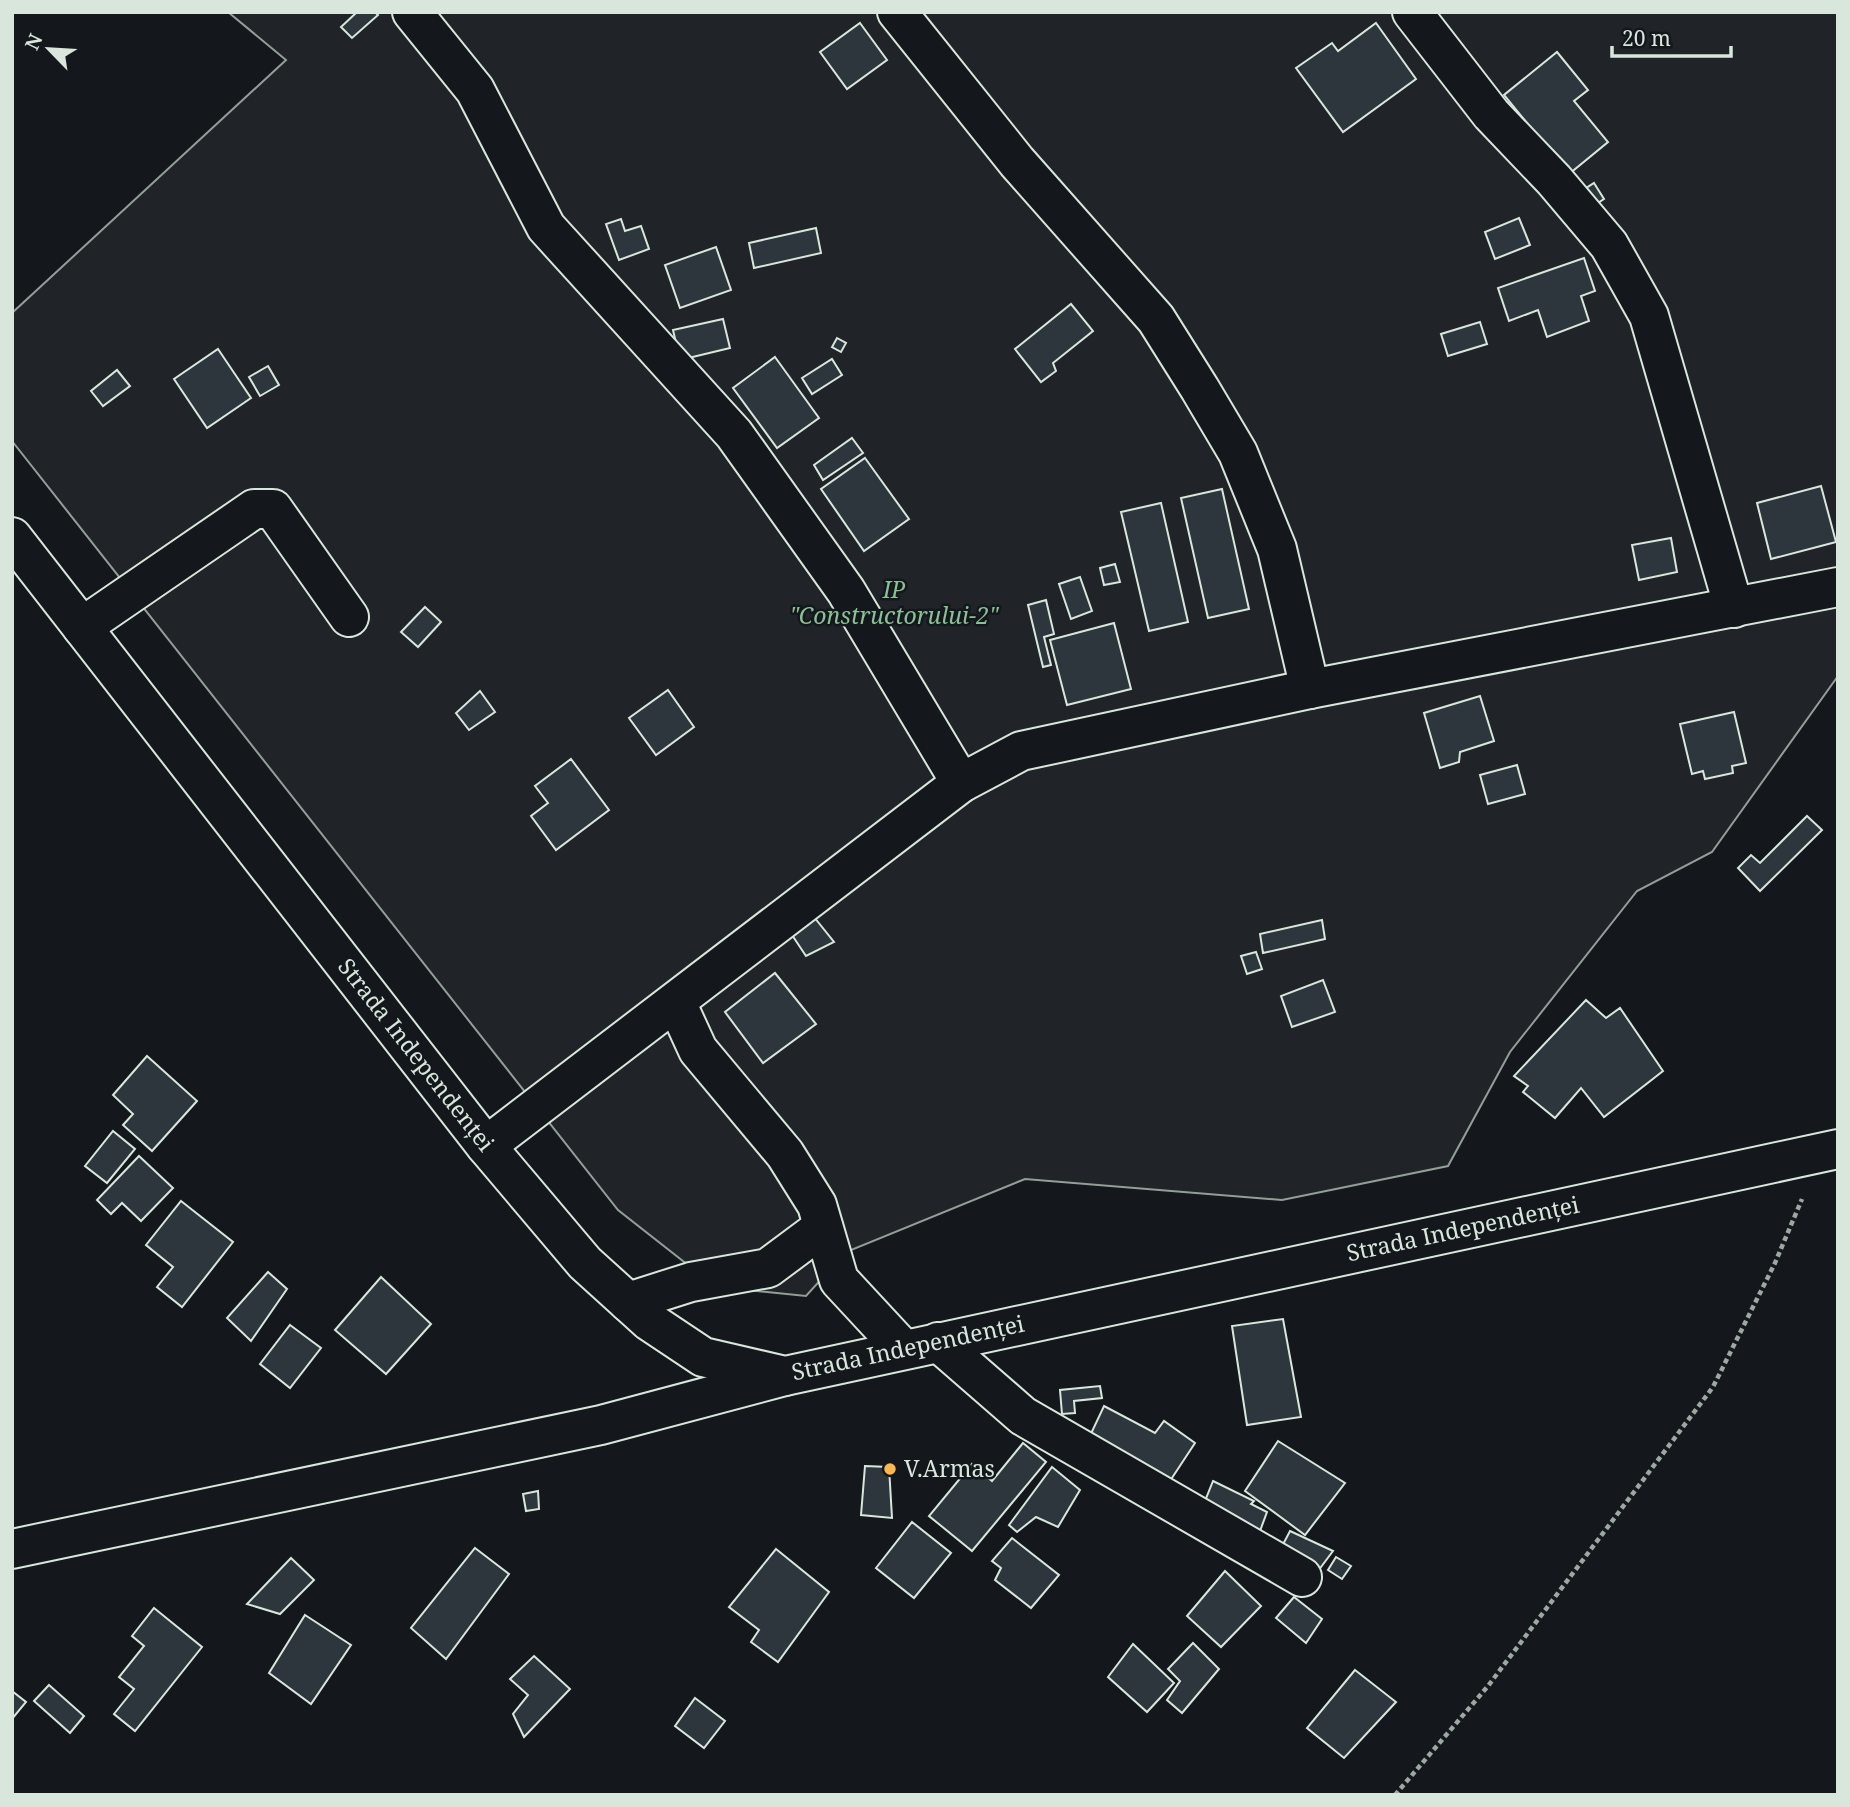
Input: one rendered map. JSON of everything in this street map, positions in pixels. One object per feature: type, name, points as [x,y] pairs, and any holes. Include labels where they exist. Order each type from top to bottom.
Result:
[{"type":"street","points":[[412,12],[475,90],[546,227],[734,434],[846,591],[961,783]]},
{"type":"street","points":[[897,12],[1017,162],[1156,320],[1200,388],[1238,453],[1277,549],[1310,689]]},
{"type":"street","points":[[1412,12],[1491,114],[1554,180],[1609,245],[1649,316],[1734,608]]},
{"type":"street","points":[[82,627],[254,509],[273,509],[349,617]]},
{"type":"street","name":"Strada Independenței","points":[[12,537],[486,1146],[585,1263],[649,1321],[703,1357],[785,1376],[1829,1151]]},
{"type":"street","points":[[486,1146],[961,783],[1021,751],[1310,689],[1838,587]]},
{"type":"street","points":[[676,1002],[698,1050],[785,1154],[817,1205],[839,1280],[921,1345],[1023,1416],[1302,1577]]},
{"type":"street","points":[[628,1302],[691,1282],[768,1268],[823,1227]]},
{"type":"street","points":[[12,1549],[601,1425],[785,1376]]},
{"type":"path","points":[[1395,1795],[1488,1686],[1713,1387],[1829,1151]]},
{"type":"green space","name":"IP \"Constructorului-2\"","points":[[228,12],[1838,12],[1838,676],[1712,852],[1637,891],[1510,1052],[1448,1166],[1282,1200],[1025,1179],[846,1252],[806,1296],[716,1287],[618,1210],[12,441],[12,313],[286,60]]},
{"type":"building","points":[[357,12],[375,12],[378,15],[352,38],[341,27]]},
{"type":"building","points":[[860,23],[887,60],[847,89],[820,52]]},
{"type":"building","points":[[1376,23],[1416,79],[1343,132],[1296,68],[1332,43],[1338,51]]},
{"type":"building","points":[[1557,52],[1588,90],[1574,101],[1608,142],[1569,174],[1504,95]]},
{"type":"building","points":[[1594,183],[1604,199],[1590,208],[1580,192]]},
{"type":"building","points":[[1519,218],[1530,245],[1495,259],[1485,232]]},
{"type":"building","points":[[621,219],[625,231],[641,226],[649,249],[619,260],[606,224]]},
{"type":"building","points":[[816,228],[821,253],[754,268],[749,243]]},
{"type":"building","points":[[716,247],[731,290],[680,308],[665,265]]},
{"type":"building","points":[[1584,258],[1595,291],[1581,296],[1589,321],[1547,337],[1538,310],[1509,321],[1498,288]]},
{"type":"building","points":[[1071,304],[1093,331],[1053,363],[1056,371],[1041,382],[1015,349]]},
{"type":"building","points":[[723,319],[730,348],[680,360],[673,330]]},
{"type":"building","points":[[1480,322],[1487,344],[1448,356],[1441,334]]},
{"type":"building","points":[[837,338],[846,343],[841,352],[832,347]]},
{"type":"building","points":[[218,349],[251,398],[207,428],[174,379]]},
{"type":"building","points":[[775,357],[819,418],[777,448],[733,388]]},
{"type":"building","points":[[832,359],[842,375],[812,394],[802,378]]},
{"type":"building","points":[[268,366],[279,385],[260,396],[249,377]]},
{"type":"building","points":[[117,370],[130,386],[103,406],[91,391]]},
{"type":"building","points":[[852,438],[863,453],[823,480],[814,465]]},
{"type":"building","points":[[865,458],[909,519],[864,551],[821,489]]},
{"type":"building","points":[[1821,486],[1836,542],[1771,559],[1757,503]]},
{"type":"building","points":[[1222,489],[1249,609],[1208,618],[1181,498]]},
{"type":"building","points":[[1161,503],[1188,622],[1149,631],[1121,512]]},
{"type":"building","points":[[1671,538],[1677,572],[1639,580],[1632,545]]},
{"type":"building","points":[[1115,564],[1120,582],[1104,585],[1100,568]]},
{"type":"building","points":[[1080,577],[1092,611],[1071,619],[1059,584]]},
{"type":"building","points":[[1046,600],[1054,634],[1044,637],[1051,665],[1043,667],[1028,605]]},
{"type":"building","points":[[425,607],[441,622],[418,647],[401,632]]},
{"type":"building","points":[[1114,623],[1131,689],[1067,705],[1050,640]]},
{"type":"building","points":[[668,690],[694,727],[656,755],[629,718]]},
{"type":"building","points":[[480,691],[495,712],[469,730],[456,713]]},
{"type":"building","points":[[1480,696],[1494,741],[1460,752],[1459,762],[1440,768],[1424,713]]},
{"type":"building","points":[[1734,712],[1746,763],[1732,766],[1733,773],[1705,779],[1703,771],[1692,774],[1680,724]]},
{"type":"building","points":[[571,759],[609,810],[556,850],[531,816],[548,803],[535,786]]},
{"type":"building","points":[[1517,765],[1525,794],[1488,804],[1480,775]]},
{"type":"building","points":[[1807,816],[1822,830],[1760,891],[1738,868],[1751,855],[1760,863]]},
{"type":"building","points":[[814,917],[834,942],[806,956],[792,935]]},
{"type":"building","points":[[1322,920],[1325,939],[1263,953],[1260,934]]},
{"type":"building","points":[[1256,952],[1262,969],[1247,974],[1241,956]]},
{"type":"building","points":[[775,973],[816,1024],[763,1063],[725,1012]]},
{"type":"building","points":[[1323,980],[1335,1012],[1292,1027],[1281,996]]},
{"type":"building","points":[[1586,1000],[1606,1018],[1620,1008],[1663,1071],[1604,1117],[1581,1088],[1555,1118],[1523,1092],[1528,1086],[1514,1076]]},
{"type":"building","points":[[147,1056],[197,1101],[152,1151],[123,1125],[133,1114],[113,1095]]},
{"type":"building","points":[[113,1131],[135,1149],[107,1183],[85,1166]]},
{"type":"building","points":[[139,1156],[173,1188],[141,1221],[122,1203],[111,1214],[97,1200]]},
{"type":"building","points":[[181,1201],[233,1242],[182,1307],[157,1287],[173,1267],[146,1245]]},
{"type":"building","points":[[268,1272],[287,1289],[251,1341],[227,1318]]},
{"type":"building","points":[[381,1277],[431,1324],[386,1374],[335,1330]]},
{"type":"building","points":[[1283,1319],[1301,1417],[1247,1425],[1232,1326]]},
{"type":"building","points":[[290,1325],[321,1348],[290,1388],[260,1364]]},
{"type":"building","points":[[1100,1386],[1102,1398],[1074,1401],[1075,1413],[1062,1414],[1060,1390]]},
{"type":"building","points":[[1104,1406],[1155,1433],[1164,1421],[1195,1443],[1166,1487],[1087,1442]]},
{"type":"building","points":[[1278,1441],[1345,1483],[1305,1535],[1245,1491]]},
{"type":"building","points":[[1023,1443],[1046,1462],[972,1551],[929,1516],[972,1464],[992,1481]]},
{"type":"building","points":[[865,1466],[889,1467],[892,1518],[861,1515]]},
{"type":"building","points":[[1052,1467],[1080,1490],[1058,1527],[1036,1517],[1017,1532],[1009,1525]]},
{"type":"building","points":[[1213,1481],[1254,1501],[1251,1504],[1267,1512],[1260,1531],[1203,1506]]},
{"type":"building","points":[[538,1491],[539,1509],[526,1511],[523,1494]]},
{"type":"building","points":[[912,1522],[951,1553],[914,1598],[876,1568]]},
{"type":"building","points":[[1290,1531],[1333,1551],[1318,1571],[1279,1552]]},
{"type":"building","points":[[1012,1538],[1059,1575],[1031,1608],[995,1580],[1001,1568],[992,1561]]},
{"type":"building","points":[[475,1548],[509,1574],[446,1659],[411,1628]]},
{"type":"building","points":[[776,1549],[829,1592],[778,1662],[751,1642],[759,1630],[729,1607]]},
{"type":"building","points":[[1336,1557],[1351,1566],[1342,1579],[1328,1570]]},
{"type":"building","points":[[291,1558],[314,1580],[280,1614],[247,1604]]},
{"type":"building","points":[[1225,1571],[1261,1606],[1221,1647],[1187,1616]]},
{"type":"building","points":[[1294,1597],[1322,1619],[1306,1643],[1276,1618]]},
{"type":"building","points":[[154,1608],[202,1647],[135,1731],[114,1714],[134,1689],[119,1677],[144,1646],[132,1636]]},
{"type":"building","points":[[305,1615],[351,1645],[311,1704],[269,1673]]},
{"type":"building","points":[[1193,1643],[1219,1669],[1182,1713],[1167,1700],[1180,1681],[1168,1669]]},
{"type":"building","points":[[1133,1644],[1174,1683],[1147,1712],[1108,1677]]},
{"type":"building","points":[[534,1656],[570,1689],[524,1737],[513,1714],[528,1695],[510,1679]]},
{"type":"building","points":[[1355,1670],[1396,1702],[1344,1758],[1307,1728]]},
{"type":"building","points":[[49,1685],[84,1716],[70,1733],[34,1701]]},
{"type":"building","points":[[12,1691],[26,1702],[12,1719]]},
{"type":"building","points":[[695,1698],[725,1721],[704,1748],[675,1726]]},
{"type":"place","name":"V.Armas","points":[[890,1469]]}]
